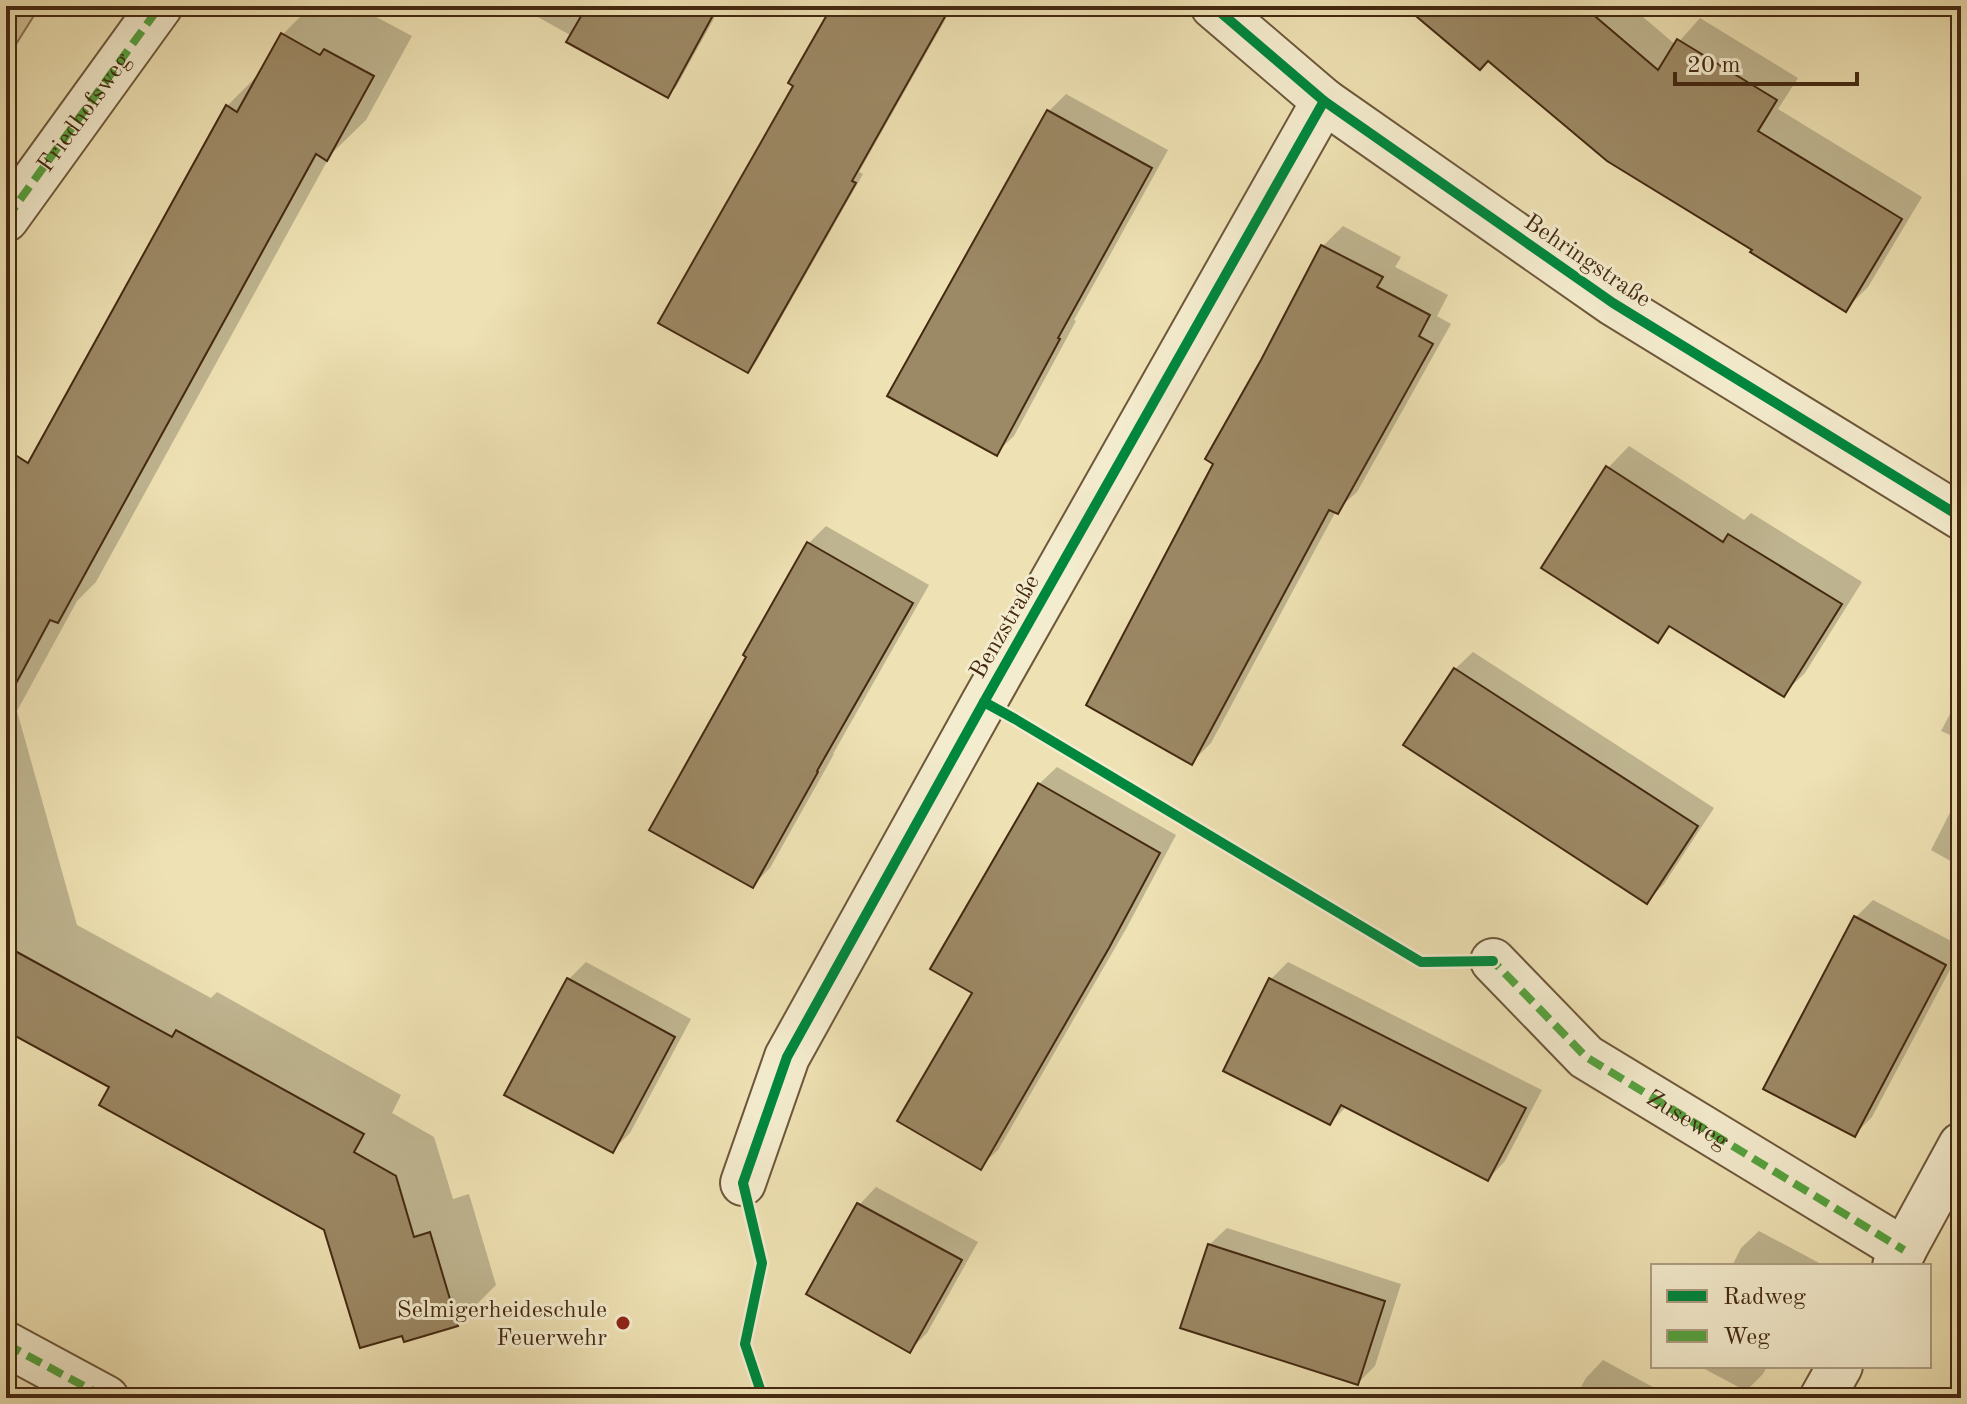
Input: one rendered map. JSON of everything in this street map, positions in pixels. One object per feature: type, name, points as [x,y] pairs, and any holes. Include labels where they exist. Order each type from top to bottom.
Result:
[{"type":"street","name":"Friedhofsweg","points":[[6,219],[160,6]]},
{"type":"street","name":"Behringstraße","points":[[1213,6],[1324,101],[1613,303],[1961,517]]},
{"type":"street","name":"Benzstraße","points":[[743,1183],[787,1057],[1324,101]]},
{"type":"street","name":"Zuseweg","points":[[1493,961],[1586,1057],[1900,1258]]},
{"type":"street","points":[[1900,1258],[1961,1145]]},
{"type":"street","points":[[6,1344],[106,1398]]},
{"type":"street","points":[[1822,1398],[1839,1368]]},
{"type":"shaded area","points":[[6,6],[40,6],[6,60]]},
{"type":"building","points":[[587,6],[718,6],[668,98],[566,42]]},
{"type":"building","points":[[832,6],[951,6],[852,181],[856,183],[748,373],[658,323],[793,86],[788,83]]},
{"type":"building","points":[[1404,6],[1583,6],[1658,70],[1677,39],[1777,100],[1758,131],[1902,219],[1846,312],[1607,161],[1488,61],[1480,70]]},
{"type":"building","points":[[281,33],[320,55],[324,49],[374,76],[327,161],[316,154],[58,623],[50,620],[6,702],[6,449],[28,463],[226,105],[237,112]]},
{"type":"building","points":[[1047,110],[1152,168],[997,456],[887,396]]},
{"type":"building","points":[[1321,245],[1383,277],[1377,287],[1430,315],[1419,336],[1433,344],[1338,514],[1329,510],[1192,765],[1086,705],[1213,464],[1205,459]]},
{"type":"building","points":[[1606,466],[1723,542],[1728,534],[1842,604],[1784,697],[1669,626],[1658,643],[1541,568]]},
{"type":"building","points":[[807,542],[913,603],[753,888],[649,830]]},
{"type":"building","points":[[1454,668],[1698,826],[1647,904],[1403,745]]},
{"type":"building","points":[[1038,783],[1160,853],[981,1170],[897,1121],[972,993],[930,969]]},
{"type":"building","points":[[1854,916],[1946,965],[1855,1137],[1763,1089]]},
{"type":"building","points":[[6,946],[172,1037],[176,1030],[364,1134],[354,1152],[396,1176],[414,1237],[430,1232],[458,1326],[404,1342],[402,1336],[360,1348],[324,1230],[99,1105],[109,1087],[6,1031]]},
{"type":"building","points":[[567,978],[675,1037],[613,1153],[504,1095]]},
{"type":"building","points":[[1269,978],[1526,1108],[1488,1181],[1341,1105],[1330,1125],[1223,1071]]},
{"type":"building","points":[[857,1203],[962,1260],[910,1353],[806,1294]]},
{"type":"building","points":[[1208,1244],[1385,1301],[1358,1385],[1180,1328]]},
{"type":"marked path","points":[[6,219],[160,6]]},
{"type":"marked path","points":[[1486,962],[1493,961],[1586,1057],[1904,1250]]},
{"type":"marked path","points":[[6,1344],[106,1398]]},
{"type":"cycle path","points":[[1213,6],[1324,101],[1613,303],[1961,517]]},
{"type":"cycle path","points":[[763,1398],[745,1344],[762,1263],[743,1183],[787,1057],[1324,101]]},
{"type":"cycle path","points":[[984,702],[1421,962],[1493,961]]},
{"type":"place","name":"Selmigerheideschule Feuerwehr","points":[[623,1323]]}]
